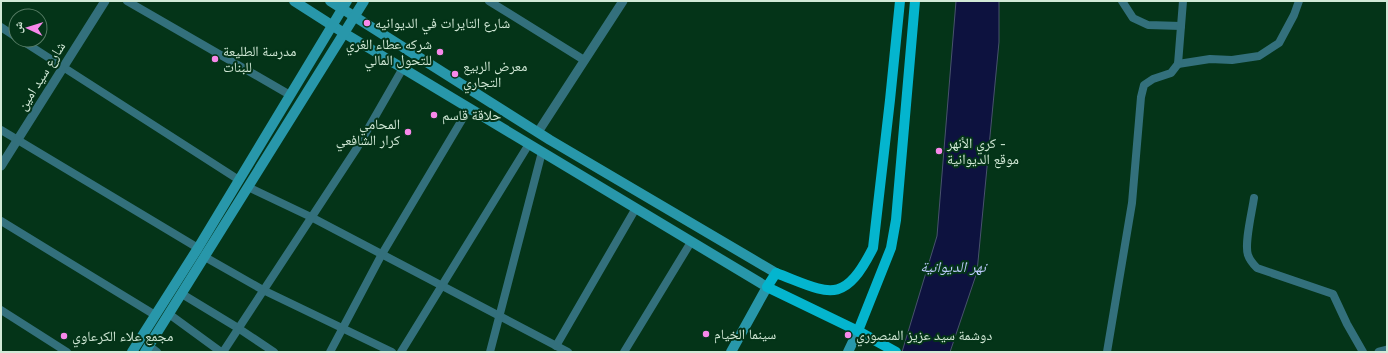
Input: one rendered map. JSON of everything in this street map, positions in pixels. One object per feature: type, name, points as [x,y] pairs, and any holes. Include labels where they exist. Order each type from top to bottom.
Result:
[{"type":"main road","points":[[294,1],[767,287],[858,331],[896,352]]},
{"type":"main road","points":[[330,1],[345,5],[354,16],[418,57],[645,197],[776,272],[816,288],[836,291],[846,286],[864,267],[873,248],[900,1]]},
{"type":"main road","points":[[150,350],[169,314],[364,1]]},
{"type":"main road","points":[[848,352],[858,331],[890,248],[898,206],[915,1]]},
{"type":"main road","points":[[132,352],[198,248],[345,5]]},
{"type":"main road","points":[[890,100],[907,102]]},
{"type":"main road","points":[[731,352],[776,272]]},
{"type":"street","name":"شارع سيد امين","points":[[1,166],[104,1]]},
{"type":"street","points":[[127,1],[290,95]]},
{"type":"street","points":[[489,1],[584,60]]},
{"type":"street","points":[[538,132],[623,1]]},
{"type":"street","points":[[1107,352],[1132,203],[1141,97],[1144,85],[1153,79],[1171,74],[1178,64],[1183,1]]},
{"type":"street","points":[[1178,64],[1210,59],[1232,60],[1259,56],[1279,43],[1294,15],[1299,1]]},
{"type":"street","points":[[1124,3],[1133,18],[1148,25],[1181,26]]},
{"type":"street","points":[[33,48],[239,180]]},
{"type":"street","points":[[169,314],[222,352],[357,148],[403,68]]},
{"type":"street","points":[[330,352],[382,254],[469,108]]},
{"type":"street","points":[[1,130],[198,248]]},
{"type":"street","points":[[401,352],[530,144]]},
{"type":"street","points":[[490,352],[542,152]]},
{"type":"street","points":[[248,186],[311,217],[568,352]]},
{"type":"street","points":[[1254,198],[1247,254],[1251,262],[1257,268],[1333,294],[1347,324],[1363,352]]},
{"type":"street","points":[[556,346],[636,208]]},
{"type":"street","points":[[1,221],[155,315]]},
{"type":"street","points":[[624,352],[691,242]]},
{"type":"street","points":[[205,257],[263,290],[392,352]]},
{"type":"street","points":[[182,294],[274,352]]},
{"type":"street","points":[[1,310],[67,352]]},
{"type":"street","points":[[1379,352],[1387,350]]},
{"type":"water","name":"نهر الديوانية","points":[[956,1],[999,1],[999,42],[977,272],[950,352],[902,352],[937,236]]},
{"type":"place","name":"شارع التايرات في الديوانيه","points":[[367,23]]},
{"type":"place","name":"شركه عطاء الغري للتحول المالي","points":[[440,52]]},
{"type":"place","name":"مدرسة الطليعة للبنات","points":[[215,59]]},
{"type":"place","name":"معرض الربيع التجاري","points":[[455,74]]},
{"type":"place","name":"حلاقة قاسم","points":[[434,115]]},
{"type":"place","name":"المحامي كرار الشافعي","points":[[408,132]]},
{"type":"place","name":"كري الأنهر - موقع الديوانية","points":[[939,151]]},
{"type":"place","name":"سينما الخيام","points":[[706,334]]},
{"type":"place","name":"دوشمة سيد عزيز المنصوري","points":[[848,335]]},
{"type":"place","name":"مجمع علاء الكرعاوي","points":[[64,336]]}]
